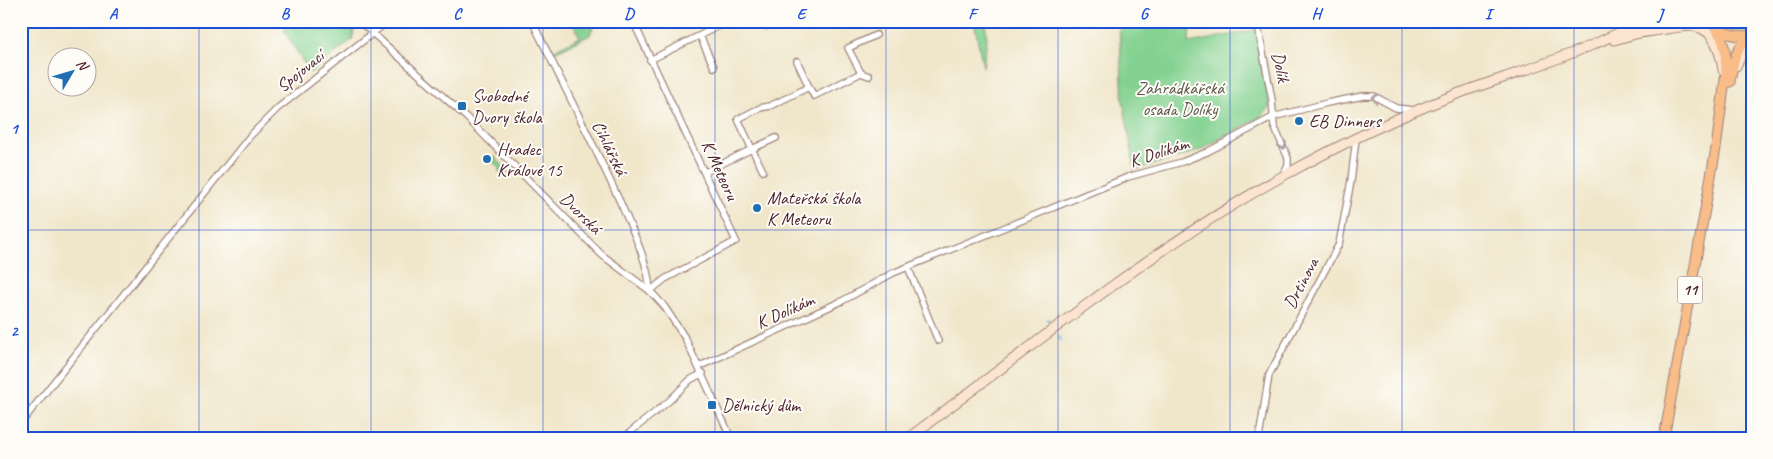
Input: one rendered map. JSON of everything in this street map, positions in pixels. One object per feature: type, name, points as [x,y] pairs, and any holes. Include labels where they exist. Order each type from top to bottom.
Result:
[{"type":"main road","points":[[908,438],[1097,296],[1168,246],[1283,176],[1356,138],[1420,109],[1590,46],[1645,21]]},
{"type":"main road","points":[[1590,46],[1640,33],[1671,21]]},
{"type":"main road","points":[[1711,23],[1730,34],[1752,35]]},
{"type":"main road","name":"11","points":[[1711,23],[1722,39],[1726,65],[1716,148]]},
{"type":"main road","points":[[1640,33],[1682,26],[1695,26],[1704,29],[1716,44],[1722,63],[1723,88]]},
{"type":"main road","name":"11","points":[[1664,435],[1730,77],[1738,49],[1752,35]]},
{"type":"main road","points":[[1730,77],[1740,56],[1752,45]]},
{"type":"street","name":"Dvorská","points":[[359,21],[466,117],[602,255],[650,291],[664,306],[680,328],[700,366],[731,438]]},
{"type":"street","name":"Spojovací","points":[[21,423],[250,136],[278,108],[373,35],[388,21]]},
{"type":"street","name":"Cihlářská","points":[[532,21],[611,182],[636,239],[650,291]]},
{"type":"street","name":"K Meteoru","points":[[633,21],[736,241],[665,279],[650,291]]},
{"type":"street","points":[[650,60],[730,21]]},
{"type":"street","name":"Dolík","points":[[1257,22],[1272,100],[1275,130],[1288,158],[1287,169],[1283,176]]},
{"type":"street","points":[[869,76],[861,73],[848,48],[876,35]]},
{"type":"street","points":[[700,36],[714,67]]},
{"type":"street","points":[[797,61],[814,96],[861,73]]},
{"type":"street","points":[[763,171],[738,118],[760,108],[770,106],[809,87]]},
{"type":"street","name":"K Dolíkám","points":[[700,366],[842,301],[893,273],[1128,178],[1182,162],[1207,152],[1273,117],[1363,96],[1374,96],[1401,110],[1420,109]]},
{"type":"street","points":[[705,172],[776,138]]},
{"type":"street","name":"Drtinova","points":[[1259,438],[1268,375],[1338,244],[1351,181],[1356,138]]},
{"type":"street","points":[[908,267],[938,341]]},
{"type":"street","points":[[623,438],[669,401],[690,380],[703,374]]},
{"type":"green space","points":[[299,21],[347,21],[354,30],[353,39],[310,73],[284,30]]},
{"type":"green space","points":[[572,21],[595,21],[590,35],[555,52],[554,50],[580,37]]},
{"type":"green space","points":[[761,21],[795,21],[763,35]]},
{"type":"green space","points":[[974,21],[985,21],[987,39],[983,67]]},
{"type":"green space","name":"Zahrádkářská osada Dolíky","points":[[1131,21],[1190,21],[1189,43],[1255,30],[1270,106],[1262,116],[1198,151],[1135,170],[1123,100],[1119,24]]},
{"type":"green space","points":[[1716,21],[1752,21],[1752,30],[1733,30],[1724,27]]},
{"type":"green space","points":[[494,156],[508,171],[505,175],[499,172],[499,168],[491,160]]},
{"type":"place","name":"Svobodné Dvory škola","points":[[462,106]]},
{"type":"place","name":"EB Dinners","points":[[1299,121]]},
{"type":"place","name":"Hradec Králové 15","points":[[487,159]]},
{"type":"place","name":"Mateřská škola K Meteoru","points":[[757,208]]},
{"type":"place","name":"Dělnický dům","points":[[712,405]]}]
